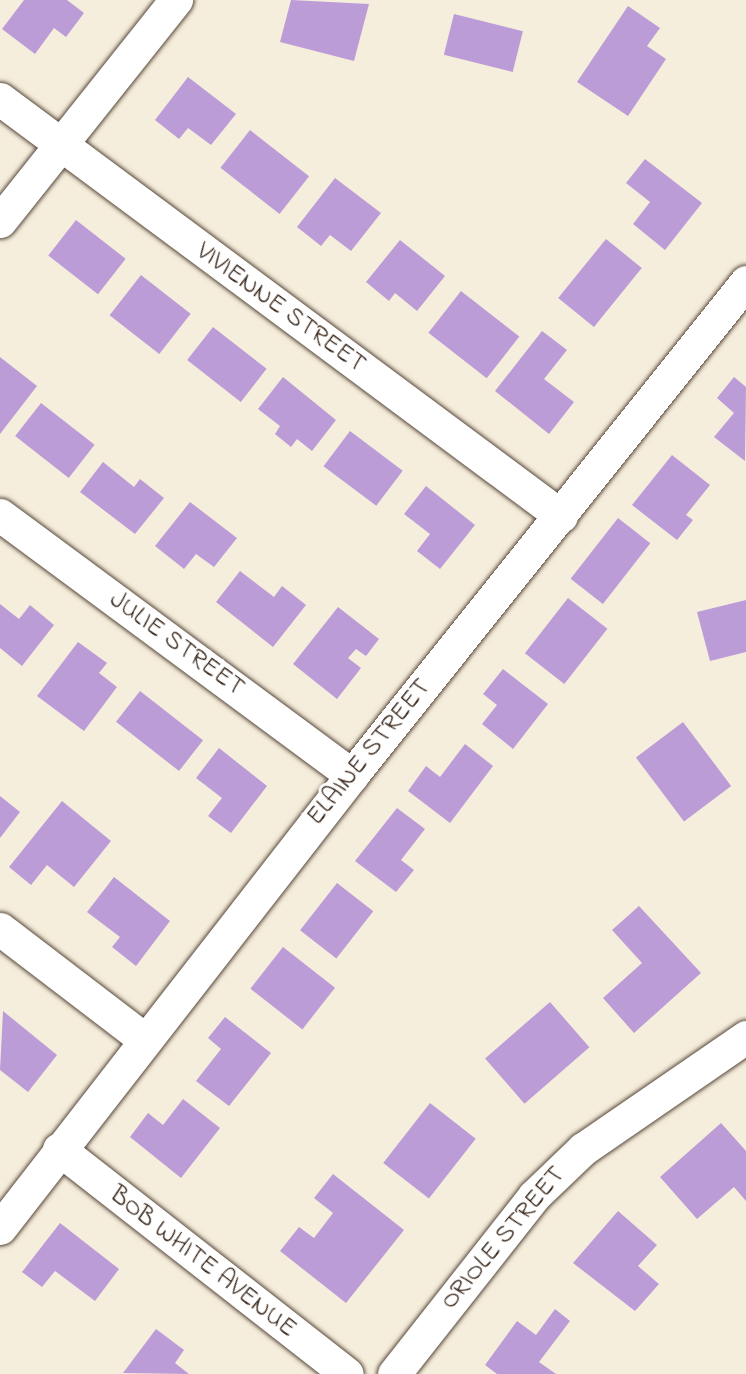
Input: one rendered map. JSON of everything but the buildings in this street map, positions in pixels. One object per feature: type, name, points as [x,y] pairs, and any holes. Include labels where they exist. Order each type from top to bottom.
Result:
[{"type":"street","points":[[0,221],[176,0]]},
{"type":"street","name":"VIVIENNE STREET","points":[[0,99],[561,516]]},
{"type":"street","name":"ELAINE STREET","points":[[0,1228],[59,1149],[352,775],[746,282]]},
{"type":"street","name":"JULIE STREET","points":[[0,515],[352,775]]},
{"type":"street","points":[[0,929],[145,1040]]},
{"type":"street","name":"ORIOLE STREET","points":[[394,1374],[534,1196],[583,1149],[746,1037]]},
{"type":"street","name":"BOB WHITE AVENUE","points":[[59,1149],[347,1374]]}]
